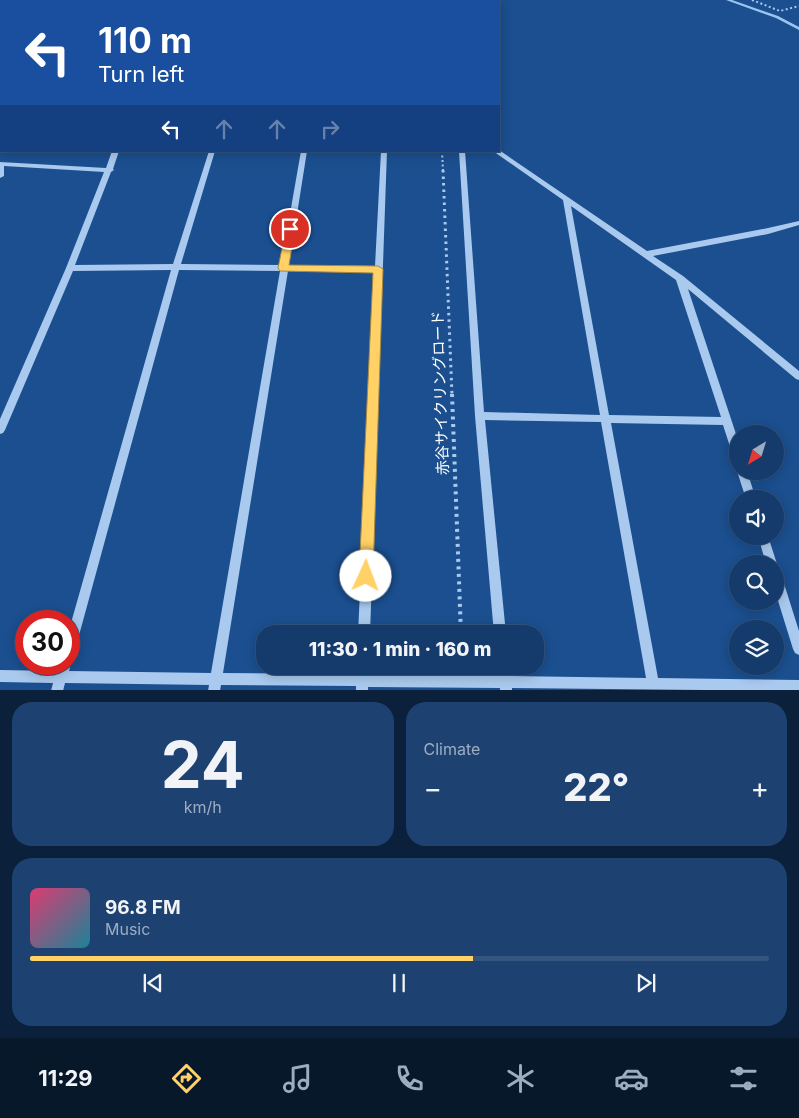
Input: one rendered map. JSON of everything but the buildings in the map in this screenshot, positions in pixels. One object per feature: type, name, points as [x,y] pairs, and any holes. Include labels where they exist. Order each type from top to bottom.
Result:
[{"type":"street","points":[[0,430],[70,268],[116,152]]},
{"type":"street","points":[[80,611],[176,267],[212,152]]},
{"type":"street","points":[[215,684],[304,152]]},
{"type":"street","points":[[364,625],[384,152]]},
{"type":"street","points":[[462,152],[480,416],[499,625]]},
{"type":"street","points":[[497,152],[680,278],[799,376]]},
{"type":"street","points":[[0,176],[1,164],[110,170]]},
{"type":"street","points":[[566,199],[654,684]]},
{"type":"street","points":[[647,254],[768,231],[799,223]]},
{"type":"street","points":[[70,268],[378,269]]},
{"type":"street","points":[[680,278],[729,430]]},
{"type":"street","points":[[480,416],[726,421]]},
{"type":"street","points":[[784,602],[799,648]]},
{"type":"street","points":[[0,676],[61,676],[215,684],[505,686],[654,684],[799,686]]},
{"type":"street","points":[[57,690],[61,676]]},
{"type":"path","points":[[752,0],[780,11],[799,6]]},
{"type":"path","name":"赤谷サイクリングロード","points":[[442,152],[461,625]]},
{"type":"waterway","points":[[728,0],[777,17],[799,29]]},
{"type":"route","points":[[290,229],[284,268],[378,269],[366,576]]}]
